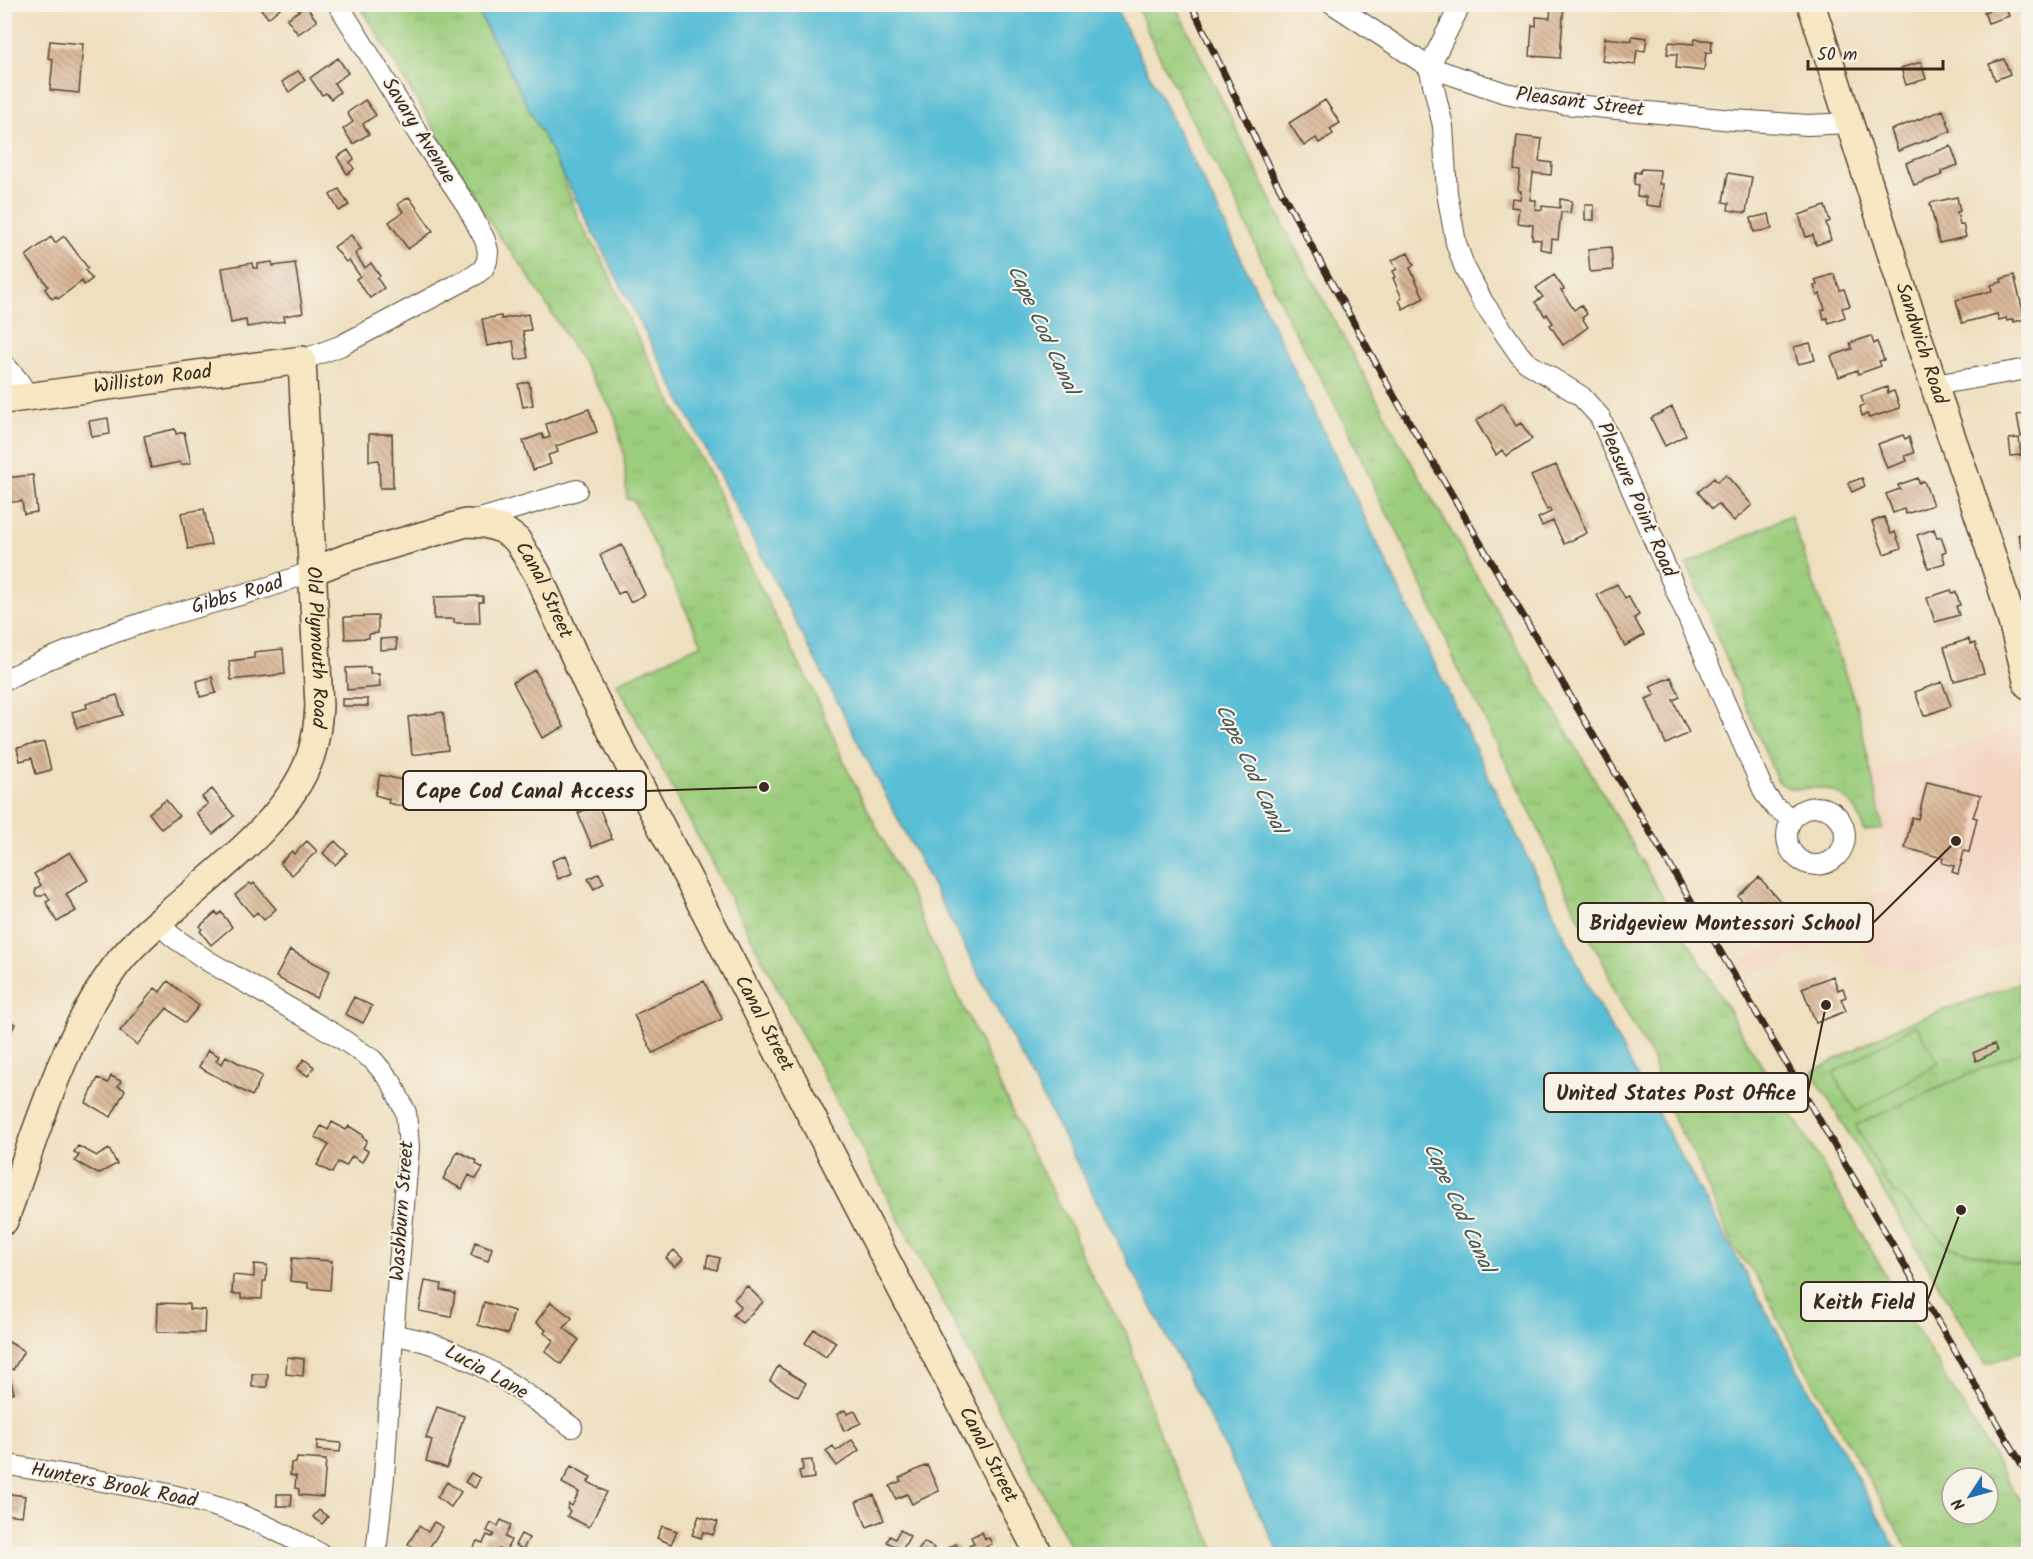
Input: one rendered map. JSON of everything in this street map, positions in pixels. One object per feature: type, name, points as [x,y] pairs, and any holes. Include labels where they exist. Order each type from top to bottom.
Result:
[{"type":"street","name":"Savary Avenue","points":[[302,360],[340,346],[475,276],[483,269],[487,261],[488,251],[485,240],[467,206],[419,135],[338,4]]},
{"type":"street","name":"Pleasant Street","points":[[1333,4],[1429,67],[1505,93],[1563,104],[1808,125],[1849,123]]},
{"type":"street","points":[[1429,67],[1461,4]]},
{"type":"street","name":"Sandwich Road","points":[[1811,4],[2010,613],[2028,685]]},
{"type":"street","name":"Pleasure Point Road","points":[[1429,67],[1443,126],[1447,193],[1452,223],[1464,266],[1484,302],[1526,362],[1581,396],[1600,417],[1765,794],[1775,807],[1792,819]]},
{"type":"street","name":"Williston Road","points":[[16,398],[302,360]]},
{"type":"street","name":"Old Plymouth Road","points":[[4,1221],[61,1067],[83,1019],[116,965],[158,923],[268,823],[286,801],[311,756],[320,706],[302,360]]},
{"type":"street","points":[[4,364],[18,380],[16,398]]},
{"type":"street","points":[[1934,386],[2028,369]]},
{"type":"street","name":"Gibbs Road","points":[[4,680],[79,646],[122,630],[269,587],[350,557],[577,490]]},
{"type":"street","name":"Canal Street","points":[[466,523],[485,524],[502,529],[516,540],[537,573],[588,686],[1039,1554]]},
{"type":"street","name":"Washburn Street","points":[[158,923],[208,961],[373,1060],[392,1083],[406,1113],[409,1147],[376,1554]]},
{"type":"street","name":"Lucia Lane","points":[[393,1335],[422,1340],[465,1358],[539,1403],[572,1427]]},
{"type":"street","name":"Hunters Brook Road","points":[[4,1464],[151,1489],[229,1511],[290,1537],[321,1554]]},
{"type":"shaded area","points":[[2019,727],[2028,796],[2028,933],[1999,948],[1924,972],[1869,963],[1855,925],[1751,976],[1742,960],[1893,887],[1869,775]]},
{"type":"green space","points":[[360,5],[476,5],[487,30],[537,122],[560,170],[578,217],[607,269],[632,327],[717,489],[735,537],[818,701],[847,769],[913,899],[1021,1132],[1074,1233],[1079,1250],[1096,1284],[1126,1332],[1161,1439],[1218,1554],[1075,1554],[617,683],[702,644],[633,500],[627,499],[624,454],[614,413],[525,270],[496,232]]},
{"type":"green space","points":[[1137,5],[1175,5],[1289,236],[1405,452],[1745,1039],[1809,1142],[1916,1328],[1999,1466],[1940,1466],[1940,1526],[2000,1526],[2000,1468],[2028,1514],[2028,1554],[1911,1554],[1788,1338],[1760,1282],[1733,1246],[1694,1156],[1662,1098],[1653,1060],[1612,987],[1606,967],[1575,910],[1538,828],[1460,674],[1396,528],[1383,507],[1349,431],[1288,319],[1237,204],[1184,105]]},
{"type":"green space","points":[[1790,515],[1858,711],[1883,829],[1864,831],[1854,807],[1848,800],[1833,791],[1791,788],[1777,780],[1687,564]]},
{"type":"green space","points":[[2028,980],[2028,1349],[1986,1364],[1812,1072],[1897,1027]]},
{"type":"green space","points":[[1916,1025],[1939,1063],[1856,1112],[1833,1073]]},
{"type":"green space","points":[[2028,1048],[2028,1261],[2016,1265],[1949,1247],[1887,1184],[1856,1125]]},
{"type":"water","name":"Cape Cod Canal","points":[[475,5],[1114,5],[1217,208],[1594,997],[1899,1554],[1280,1554]]},
{"type":"building","points":[[257,4],[285,4],[268,18]]},
{"type":"building","points":[[1551,4],[1564,4],[1560,58],[1530,56],[1532,25],[1536,26],[1536,17],[1550,18]]},
{"type":"building","points":[[2005,5],[2009,16],[1988,23],[1984,12]]},
{"type":"building","points":[[306,6],[317,21],[298,34],[287,19]]},
{"type":"building","points":[[1632,36],[1647,38],[1645,51],[1637,50],[1635,65],[1602,61],[1605,38],[1632,41]]},
{"type":"building","points":[[1695,39],[1712,41],[1711,53],[1706,52],[1704,71],[1676,68],[1677,54],[1667,54],[1669,42],[1694,44]]},
{"type":"building","points":[[50,41],[83,44],[79,93],[50,90],[53,59],[48,58]]},
{"type":"building","points":[[338,58],[348,73],[334,83],[340,92],[331,99],[326,93],[322,95],[310,78]]},
{"type":"building","points":[[2004,59],[2010,74],[1995,80],[1989,64]]},
{"type":"building","points":[[1921,62],[1926,79],[1906,85],[1901,68]]},
{"type":"building","points":[[298,71],[305,80],[289,92],[282,82]]},
{"type":"building","points":[[365,100],[376,115],[363,124],[369,134],[353,144],[343,129],[353,122],[347,113]]},
{"type":"building","points":[[1325,100],[1340,123],[1330,129],[1333,134],[1319,143],[1316,138],[1304,146],[1289,123]]},
{"type":"building","points":[[1943,110],[1951,131],[1898,151],[1891,130]]},
{"type":"building","points":[[1517,136],[1542,139],[1539,161],[1552,163],[1551,175],[1533,173],[1530,200],[1536,200],[1535,209],[1542,210],[1542,206],[1560,208],[1560,199],[1572,201],[1570,213],[1561,212],[1558,240],[1552,239],[1551,251],[1540,249],[1541,240],[1532,239],[1533,225],[1517,223],[1519,208],[1511,207],[1512,198],[1520,199],[1521,191],[1518,191],[1520,171],[1514,170]]},
{"type":"building","points":[[1951,146],[1958,165],[1941,171],[1942,175],[1914,185],[1906,163]]},
{"type":"building","points":[[348,150],[354,159],[350,162],[354,169],[347,174],[337,157]]},
{"type":"building","points":[[1641,169],[1660,170],[1659,184],[1663,184],[1661,207],[1646,205],[1646,197],[1637,196],[1638,185],[1634,184],[1635,172],[1640,173]]},
{"type":"building","points":[[1728,173],[1752,177],[1746,213],[1728,210],[1729,203],[1723,202]]},
{"type":"building","points":[[339,189],[349,205],[339,211],[330,195]]},
{"type":"building","points":[[409,197],[433,231],[408,249],[389,222],[403,212],[398,204]]},
{"type":"building","points":[[1957,197],[1960,211],[1957,212],[1966,237],[1939,243],[1930,203]]},
{"type":"building","points":[[1585,205],[1594,205],[1594,220],[1585,220]]},
{"type":"building","points":[[1825,206],[1830,221],[1826,223],[1831,240],[1816,245],[1813,235],[1806,237],[1799,215]]},
{"type":"building","points":[[1769,214],[1772,229],[1754,232],[1751,218]]},
{"type":"building","points":[[351,235],[361,249],[355,254],[365,268],[371,263],[380,276],[377,278],[384,288],[370,298],[356,279],[360,276],[349,260],[346,262],[334,247]]},
{"type":"building","points":[[64,236],[88,268],[85,270],[92,279],[84,285],[82,281],[58,299],[56,296],[52,299],[45,289],[48,286],[26,256],[51,237],[55,243]]},
{"type":"building","points":[[1611,247],[1613,270],[1590,272],[1588,249]]},
{"type":"building","points":[[1408,253],[1414,265],[1410,268],[1424,298],[1403,309],[1399,300],[1402,298],[1393,278],[1396,277],[1393,271],[1397,269],[1392,260]]},
{"type":"building","points":[[272,262],[273,266],[295,263],[303,313],[284,316],[285,321],[247,327],[246,320],[231,323],[222,268],[252,263],[253,268],[258,268],[258,264]]},
{"type":"building","points":[[1834,274],[1840,290],[1844,289],[1850,306],[1842,308],[1845,317],[1829,323],[1827,318],[1824,319],[1822,310],[1825,309],[1820,294],[1817,296],[1814,286],[1817,285],[1815,280]]},
{"type":"building","points":[[1554,275],[1574,310],[1581,305],[1587,314],[1582,318],[1588,327],[1563,345],[1550,325],[1553,323],[1535,302],[1543,297],[1536,288]]},
{"type":"building","points":[[2014,275],[2025,319],[2014,322],[2013,319],[2007,321],[2006,318],[1999,320],[1997,314],[1962,323],[1956,300],[1992,291],[1991,285]]},
{"type":"building","points":[[528,314],[531,330],[523,331],[528,358],[516,360],[513,341],[487,346],[482,319],[501,316],[501,319]]},
{"type":"building","points":[[1871,336],[1874,344],[1877,342],[1884,360],[1879,361],[1881,366],[1858,374],[1857,370],[1839,377],[1831,356],[1852,349],[1850,343]]},
{"type":"building","points":[[1810,343],[1815,360],[1798,364],[1794,347]]},
{"type":"building","points":[[529,382],[533,405],[523,407],[518,384]]},
{"type":"building","points":[[1887,387],[1888,393],[1894,391],[1900,408],[1869,418],[1867,414],[1862,416],[1860,407],[1864,405],[1861,396]]},
{"type":"building","points":[[1503,403],[1516,426],[1521,423],[1532,439],[1506,456],[1502,450],[1496,455],[1476,421]]},
{"type":"building","points":[[1672,407],[1686,435],[1665,446],[1651,418]]},
{"type":"building","points":[[589,409],[597,432],[556,446],[558,452],[548,455],[551,464],[533,470],[523,441],[542,434],[544,439],[550,437],[546,424]]},
{"type":"building","points":[[2028,412],[2028,435],[2021,437],[2017,415]]},
{"type":"building","points":[[108,418],[110,434],[92,437],[89,421]]},
{"type":"building","points":[[175,429],[176,434],[184,432],[191,463],[181,465],[180,462],[151,468],[144,436]]},
{"type":"building","points":[[369,434],[392,434],[393,488],[380,488],[379,460],[369,461]]},
{"type":"building","points":[[1903,435],[1905,439],[1909,437],[1914,453],[1905,456],[1907,461],[1887,468],[1878,444]]},
{"type":"building","points":[[2019,438],[2021,455],[2011,456],[2009,439]]},
{"type":"building","points":[[1556,465],[1587,533],[1564,544],[1553,521],[1542,526],[1538,518],[1551,512],[1549,508],[1547,510],[1531,476]]},
{"type":"building","points":[[33,475],[37,512],[24,514],[22,501],[4,503],[4,478]]},
{"type":"building","points":[[1726,475],[1752,505],[1734,521],[1718,504],[1712,509],[1698,492],[1714,478],[1717,482]]},
{"type":"building","points":[[1862,478],[1865,486],[1852,492],[1848,483]]},
{"type":"building","points":[[1918,478],[1919,483],[1924,481],[1933,505],[1906,514],[1904,509],[1893,513],[1886,494],[1900,489],[1898,485]]},
{"type":"building","points":[[204,509],[211,545],[188,549],[181,513]]},
{"type":"building","points":[[1884,517],[1891,534],[1895,532],[1901,548],[1884,554],[1872,522]]},
{"type":"building","points":[[1934,529],[1937,538],[1941,537],[1946,551],[1942,553],[1945,563],[1928,568],[1917,535]]},
{"type":"building","points":[[2028,531],[2028,548],[2023,550],[2018,535]]},
{"type":"building","points":[[622,545],[645,595],[630,602],[625,591],[618,594],[600,555]]},
{"type":"building","points":[[1617,584],[1625,598],[1628,596],[1639,615],[1634,618],[1644,635],[1625,646],[1597,595]]},
{"type":"building","points":[[1951,590],[1952,593],[1956,592],[1960,605],[1956,606],[1959,615],[1935,622],[1927,598]]},
{"type":"building","points":[[483,596],[483,602],[479,602],[480,623],[454,623],[454,619],[434,619],[434,597]]},
{"type":"building","points":[[378,616],[378,633],[369,634],[369,638],[345,639],[344,617]]},
{"type":"building","points":[[396,638],[397,649],[380,650],[380,639]]},
{"type":"building","points":[[1969,639],[1970,644],[1975,643],[1984,673],[1954,681],[1944,647]]},
{"type":"building","points":[[283,649],[285,674],[231,680],[229,661],[254,658],[254,652]]},
{"type":"building","points":[[370,667],[370,674],[379,674],[380,687],[347,690],[346,668]]},
{"type":"building","points":[[535,670],[564,727],[542,738],[513,682]]},
{"type":"building","points":[[212,677],[216,693],[200,697],[197,681]]},
{"type":"building","points":[[1671,677],[1680,697],[1673,700],[1689,733],[1666,744],[1646,699],[1655,695],[1650,686]]},
{"type":"building","points":[[1942,682],[1951,706],[1924,716],[1915,692]]},
{"type":"building","points":[[117,695],[123,715],[77,728],[72,712],[87,708],[86,704]]},
{"type":"building","points":[[342,699],[368,699],[368,706],[342,706]]},
{"type":"building","points":[[443,712],[448,750],[412,755],[408,717]]},
{"type":"building","points":[[44,742],[51,770],[36,774],[32,758],[20,761],[17,748]]},
{"type":"building","points":[[380,775],[407,781],[401,806],[388,803],[389,799],[375,795]]},
{"type":"building","points":[[1927,782],[1981,795],[1973,817],[1977,818],[1969,852],[1964,851],[1958,874],[1952,872],[1954,866],[1942,863],[1943,858],[1905,848],[1912,817],[1918,819]]},
{"type":"building","points":[[212,789],[234,816],[213,834],[196,813],[208,804],[202,797]]},
{"type":"building","points":[[166,800],[179,816],[161,829],[149,813]]},
{"type":"building","points":[[598,804],[612,839],[592,847],[578,813]]},
{"type":"building","points":[[307,841],[317,851],[292,875],[280,863],[292,851],[294,854]]},
{"type":"building","points":[[335,841],[347,853],[335,865],[323,853]]},
{"type":"building","points":[[70,852],[88,880],[66,894],[76,911],[57,922],[46,902],[50,900],[46,893],[37,896],[35,893],[41,885],[34,874]]},
{"type":"building","points":[[566,855],[573,873],[558,879],[552,861]]},
{"type":"building","points":[[599,873],[604,883],[594,889],[588,879]]},
{"type":"building","points":[[1759,877],[1787,909],[1765,927],[1738,896]]},
{"type":"building","points":[[250,883],[252,885],[254,883],[276,909],[264,920],[257,912],[253,916],[235,895]]},
{"type":"building","points":[[216,912],[218,915],[221,912],[232,927],[211,945],[200,931],[202,929],[200,926]]},
{"type":"building","points":[[290,950],[330,971],[316,998],[276,977]]},
{"type":"building","points":[[1833,976],[1838,990],[1843,988],[1846,997],[1841,999],[1846,1011],[1816,1023],[1802,988]]},
{"type":"building","points":[[168,981],[199,1006],[185,1023],[167,1008],[137,1045],[120,1031],[155,988],[160,992]]},
{"type":"building","points":[[704,981],[722,1019],[653,1053],[634,1015]]},
{"type":"building","points":[[354,997],[372,1006],[363,1023],[345,1014]]},
{"type":"building","points":[[4,1011],[9,1013],[5,1019],[15,1024],[5,1045]]},
{"type":"building","points":[[1994,1044],[1997,1051],[1976,1061],[1973,1053]]},
{"type":"building","points":[[208,1050],[219,1056],[216,1061],[222,1064],[226,1056],[262,1076],[252,1096],[199,1067]]},
{"type":"building","points":[[304,1059],[314,1067],[308,1076],[297,1069]]},
{"type":"building","points":[[111,1076],[121,1081],[118,1086],[125,1090],[111,1117],[86,1103],[98,1078],[108,1083]]},
{"type":"building","points":[[332,1122],[346,1130],[349,1126],[363,1135],[362,1137],[367,1140],[363,1148],[368,1151],[362,1162],[352,1156],[346,1166],[338,1162],[332,1173],[317,1165],[329,1145],[315,1137],[321,1126],[328,1130]]},
{"type":"building","points":[[78,1146],[97,1156],[109,1149],[117,1164],[98,1174],[75,1161],[79,1155],[74,1152]]},
{"type":"building","points":[[458,1151],[477,1161],[476,1164],[483,1168],[476,1179],[469,1175],[462,1189],[443,1179]]},
{"type":"building","points":[[475,1242],[492,1248],[488,1261],[471,1255]]},
{"type":"building","points":[[674,1250],[683,1259],[675,1267],[666,1258]]},
{"type":"building","points":[[708,1255],[720,1258],[717,1270],[706,1267]]},
{"type":"building","points":[[292,1258],[332,1261],[330,1290],[308,1288],[308,1283],[290,1281]]},
{"type":"building","points":[[254,1264],[267,1265],[262,1299],[241,1298],[241,1294],[232,1294],[233,1275],[254,1277]]},
{"type":"building","points":[[425,1281],[442,1284],[441,1290],[455,1293],[451,1317],[419,1311]]},
{"type":"building","points":[[747,1286],[763,1302],[742,1323],[733,1315],[741,1307],[734,1299]]},
{"type":"building","points":[[484,1302],[514,1311],[508,1334],[478,1325]]},
{"type":"building","points":[[551,1302],[572,1318],[564,1328],[579,1340],[561,1364],[545,1351],[554,1340],[544,1333],[546,1330],[536,1322]]},
{"type":"building","points":[[158,1303],[189,1304],[189,1309],[205,1310],[204,1333],[157,1332]]},
{"type":"building","points":[[814,1329],[836,1342],[826,1357],[805,1343]]},
{"type":"building","points":[[4,1339],[24,1351],[13,1370],[4,1364]]},
{"type":"building","points":[[287,1357],[304,1359],[303,1376],[286,1374]]},
{"type":"building","points":[[778,1366],[806,1383],[798,1397],[770,1381]]},
{"type":"building","points":[[9,1373],[14,1393],[4,1395],[4,1374]]},
{"type":"building","points":[[252,1374],[268,1374],[267,1387],[252,1387]]},
{"type":"building","points":[[437,1407],[464,1416],[447,1468],[426,1461],[432,1440],[426,1438]]},
{"type":"building","points":[[845,1410],[847,1414],[855,1411],[861,1423],[844,1431],[837,1414]]},
{"type":"building","points":[[852,1440],[859,1450],[837,1466],[826,1451],[833,1446],[836,1451]]},
{"type":"building","points":[[317,1441],[341,1443],[340,1452],[317,1450]]},
{"type":"building","points":[[297,1458],[326,1460],[323,1497],[299,1495],[299,1489],[295,1488],[296,1476],[290,1475],[291,1463],[296,1463]]},
{"type":"building","points":[[812,1460],[814,1478],[801,1480],[799,1471],[803,1470],[802,1461]]},
{"type":"building","points":[[927,1465],[939,1491],[912,1504],[907,1494],[896,1499],[890,1486],[901,1481],[899,1478]]},
{"type":"building","points":[[571,1466],[591,1477],[588,1482],[607,1492],[589,1527],[567,1516],[570,1511],[567,1509],[569,1504],[572,1506],[579,1492],[562,1483]]},
{"type":"building","points":[[471,1473],[480,1478],[475,1488],[465,1482]]},
{"type":"building","points":[[447,1482],[461,1492],[451,1507],[437,1497]]},
{"type":"building","points":[[4,1493],[25,1496],[22,1516],[4,1514]]},
{"type":"building","points":[[277,1494],[292,1494],[291,1506],[277,1506]]},
{"type":"building","points":[[874,1495],[884,1520],[867,1527],[856,1502]]},
{"type":"building","points":[[319,1510],[328,1517],[322,1524],[313,1517]]},
{"type":"building","points":[[699,1516],[718,1522],[713,1535],[703,1532],[701,1538],[692,1535]]},
{"type":"building","points":[[501,1520],[511,1525],[505,1537],[511,1540],[505,1552],[499,1549],[497,1554],[472,1552],[477,1541],[483,1543],[487,1535],[492,1537],[494,1534],[487,1531],[491,1523],[498,1526]]},
{"type":"building","points":[[434,1522],[443,1527],[425,1554],[408,1544],[419,1526],[428,1532]]},
{"type":"building","points":[[662,1526],[677,1531],[671,1544],[657,1538]]},
{"type":"building","points":[[900,1530],[910,1536],[902,1550],[887,1542],[890,1536],[895,1539]]},
{"type":"building","points":[[982,1532],[985,1539],[989,1538],[992,1544],[977,1551],[976,1548],[971,1550],[969,1545],[974,1543],[971,1537]]},
{"type":"building","points":[[521,1534],[529,1538],[523,1549],[515,1545]]},
{"type":"building","points":[[924,1542],[934,1548],[930,1554],[916,1554]]},
{"type":"building","points":[[956,1544],[961,1554],[950,1554],[947,1548]]},
{"type":"building","points":[[571,1547],[584,1554],[567,1554]]},
{"type":"railway","points":[[1191,4],[1273,176],[1394,396],[2028,1475]]},
{"type":"place","name":"Cape Cod Canal Access","points":[[764,787]]},
{"type":"place","name":"Bridgeview Montessori School","points":[[1956,841]]},
{"type":"place","name":"United States Post Office","points":[[1826,1005]]},
{"type":"place","name":"Keith Field","points":[[1961,1210]]}]
